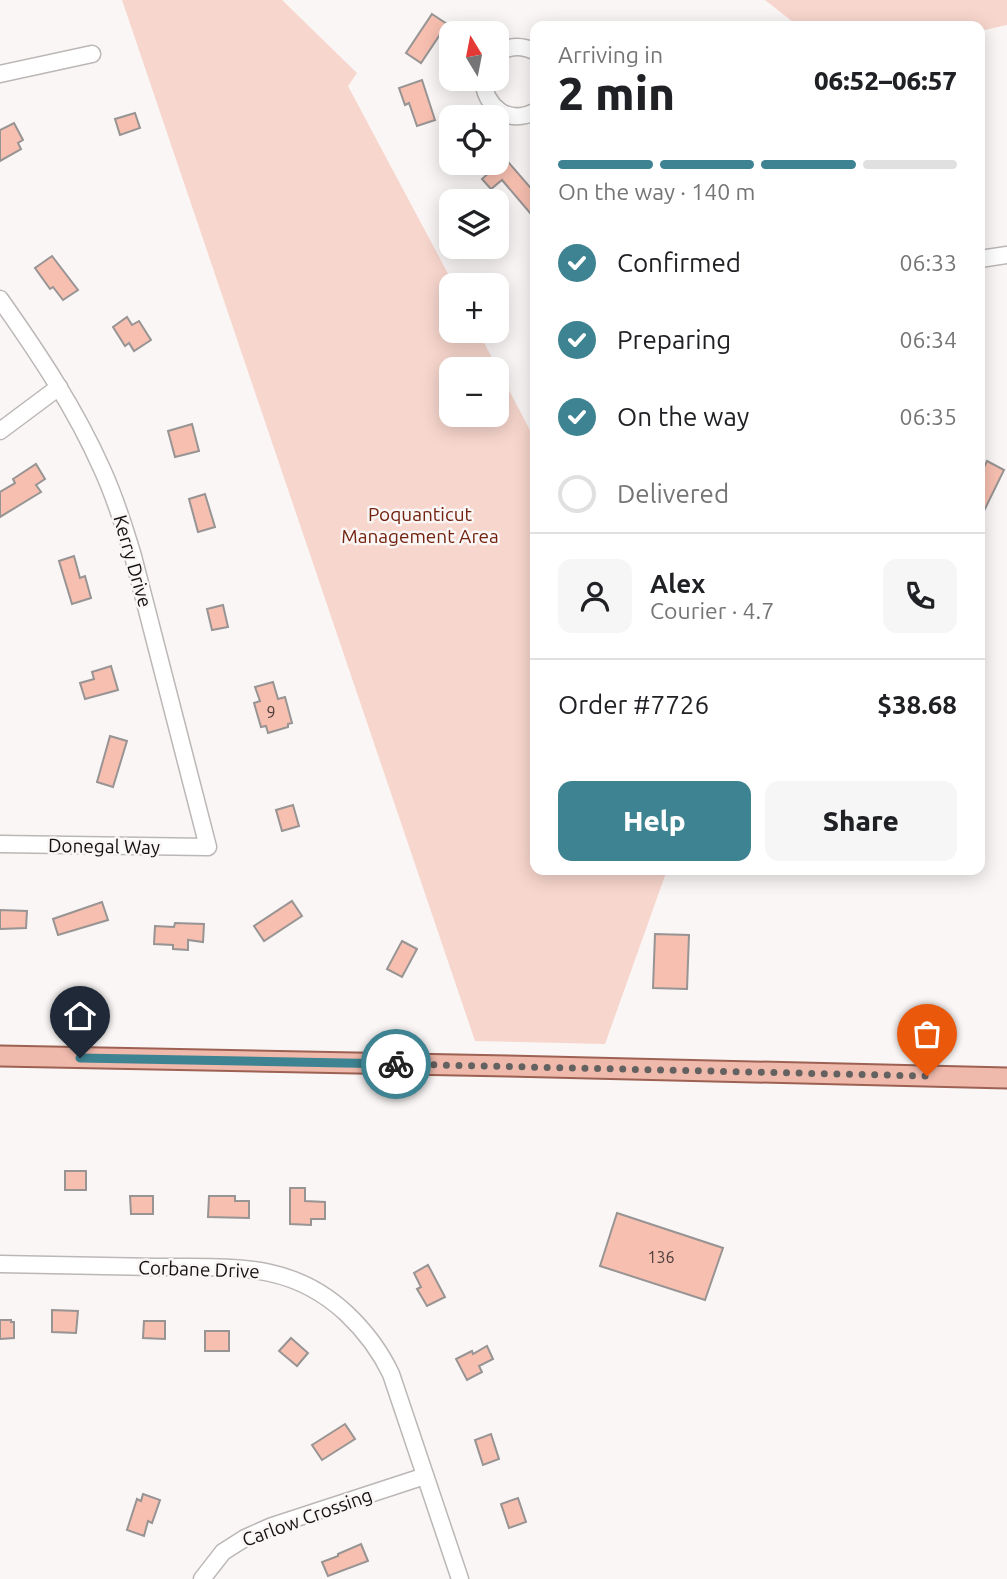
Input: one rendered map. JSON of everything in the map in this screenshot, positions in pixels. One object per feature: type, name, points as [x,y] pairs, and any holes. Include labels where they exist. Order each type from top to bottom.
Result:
[{"type":"main road","points":[[0,1056],[1007,1078]]},
{"type":"street","points":[[509,48],[530,49]]},
{"type":"street","points":[[0,74],[92,54]]},
{"type":"street","points":[[484,91],[497,110],[508,115],[530,114]]},
{"type":"street","points":[[985,258],[1007,255]]},
{"type":"street","name":"Kerry Drive","points":[[0,299],[59,387],[102,468],[120,514],[208,847]]},
{"type":"street","points":[[0,431],[59,387]]},
{"type":"street","name":"Donegal Way","points":[[0,844],[208,847]]},
{"type":"street","name":"Corbane Drive","points":[[0,1264],[249,1269],[282,1275],[329,1297],[360,1326],[382,1354],[460,1579]]},
{"type":"street","name":"Carlow Crossing","points":[[202,1579],[223,1552],[244,1538],[272,1526],[425,1476]]},
{"type":"green space","name":"Poquanticut Management Area","points":[[122,0],[282,0],[357,73],[348,86],[448,273],[439,273],[439,343],[484,343],[492,357],[439,357],[439,427],[509,427],[509,390],[530,430],[530,875],[665,875],[605,1044],[475,1041]]},
{"type":"green space","points":[[765,0],[1007,0],[1007,25],[985,30],[985,21],[792,21]]},
{"type":"building","points":[[432,14],[442,21],[439,21],[439,36],[421,63],[406,53]]},
{"type":"building","points":[[422,80],[435,120],[417,126],[409,103],[405,105],[399,88]]},
{"type":"building","points":[[135,113],[140,128],[120,135],[115,119]]},
{"type":"building","points":[[14,123],[23,140],[18,143],[21,149],[0,161],[0,130]]},
{"type":"building","points":[[509,163],[530,187],[530,213],[502,180],[491,189],[482,179],[486,175],[509,175]]},
{"type":"building","points":[[52,256],[78,290],[63,300],[53,287],[50,289],[35,268]]},
{"type":"building","points":[[127,317],[132,325],[139,321],[151,340],[134,351],[129,343],[125,346],[113,327]]},
{"type":"building","points":[[192,424],[199,451],[175,457],[168,431]]},
{"type":"building","points":[[987,461],[1004,470],[985,509]]},
{"type":"building","points":[[36,464],[45,479],[36,485],[41,492],[0,517],[0,492],[15,483],[13,479]]},
{"type":"building","points":[[205,494],[215,527],[198,532],[189,499]]},
{"type":"building","points":[[74,556],[80,578],[85,576],[91,598],[72,604],[59,561]]},
{"type":"building","points":[[223,605],[228,627],[212,630],[207,609]]},
{"type":"building","points":[[111,666],[118,690],[85,699],[80,683],[94,679],[92,672]]},
{"type":"building","points":[[273,682],[278,699],[285,697],[292,723],[288,724],[288,727],[268,733],[266,726],[261,727],[254,703],[260,701],[255,687]]},
{"type":"building","points":[[110,736],[127,741],[113,787],[97,782]]},
{"type":"building","points":[[293,805],[299,826],[282,831],[276,810]]},
{"type":"building","points":[[292,901],[302,916],[264,941],[254,926]]},
{"type":"building","points":[[102,902],[108,920],[58,935],[53,919]]},
{"type":"building","points":[[0,910],[27,911],[26,928],[0,929]]},
{"type":"building","points":[[175,923],[204,924],[203,942],[188,940],[188,950],[173,949],[173,945],[154,944],[155,926],[174,927]]},
{"type":"building","points":[[655,934],[689,935],[687,989],[653,988]]},
{"type":"building","points":[[402,941],[417,949],[402,977],[387,969]]},
{"type":"building","points":[[65,1171],[86,1171],[86,1190],[65,1190]]},
{"type":"building","points":[[290,1188],[305,1188],[305,1201],[325,1202],[325,1219],[311,1219],[311,1225],[290,1224]]},
{"type":"building","points":[[130,1196],[153,1196],[153,1214],[131,1214]]},
{"type":"building","points":[[209,1196],[235,1196],[235,1201],[249,1201],[249,1218],[208,1217]]},
{"type":"building","points":[[617,1213],[723,1248],[705,1300],[600,1266]]},
{"type":"building","points":[[428,1265],[445,1297],[427,1306],[417,1289],[421,1287],[414,1273]]},
{"type":"building","points":[[52,1310],[78,1311],[76,1333],[52,1332]]},
{"type":"building","points":[[0,1320],[14,1322],[14,1338],[0,1339]]},
{"type":"building","points":[[144,1321],[165,1321],[165,1339],[143,1338]]},
{"type":"building","points":[[205,1331],[229,1331],[229,1351],[205,1351]]},
{"type":"building","points":[[291,1338],[308,1353],[297,1366],[279,1351]]},
{"type":"building","points":[[487,1346],[493,1359],[479,1366],[482,1372],[467,1380],[456,1359]]},
{"type":"building","points":[[345,1424],[355,1439],[322,1460],[312,1445]]},
{"type":"building","points":[[491,1434],[499,1459],[483,1465],[475,1440]]},
{"type":"building","points":[[143,1494],[160,1500],[152,1523],[148,1521],[144,1536],[127,1530],[137,1499],[141,1501]]},
{"type":"building","points":[[518,1498],[526,1522],[509,1528],[501,1504]]},
{"type":"building","points":[[361,1544],[368,1561],[328,1576],[322,1562]]},
{"type":"way so far","points":[[396,1064],[927,1076]]},
{"type":"route","points":[[80,1058],[396,1064]]}]
